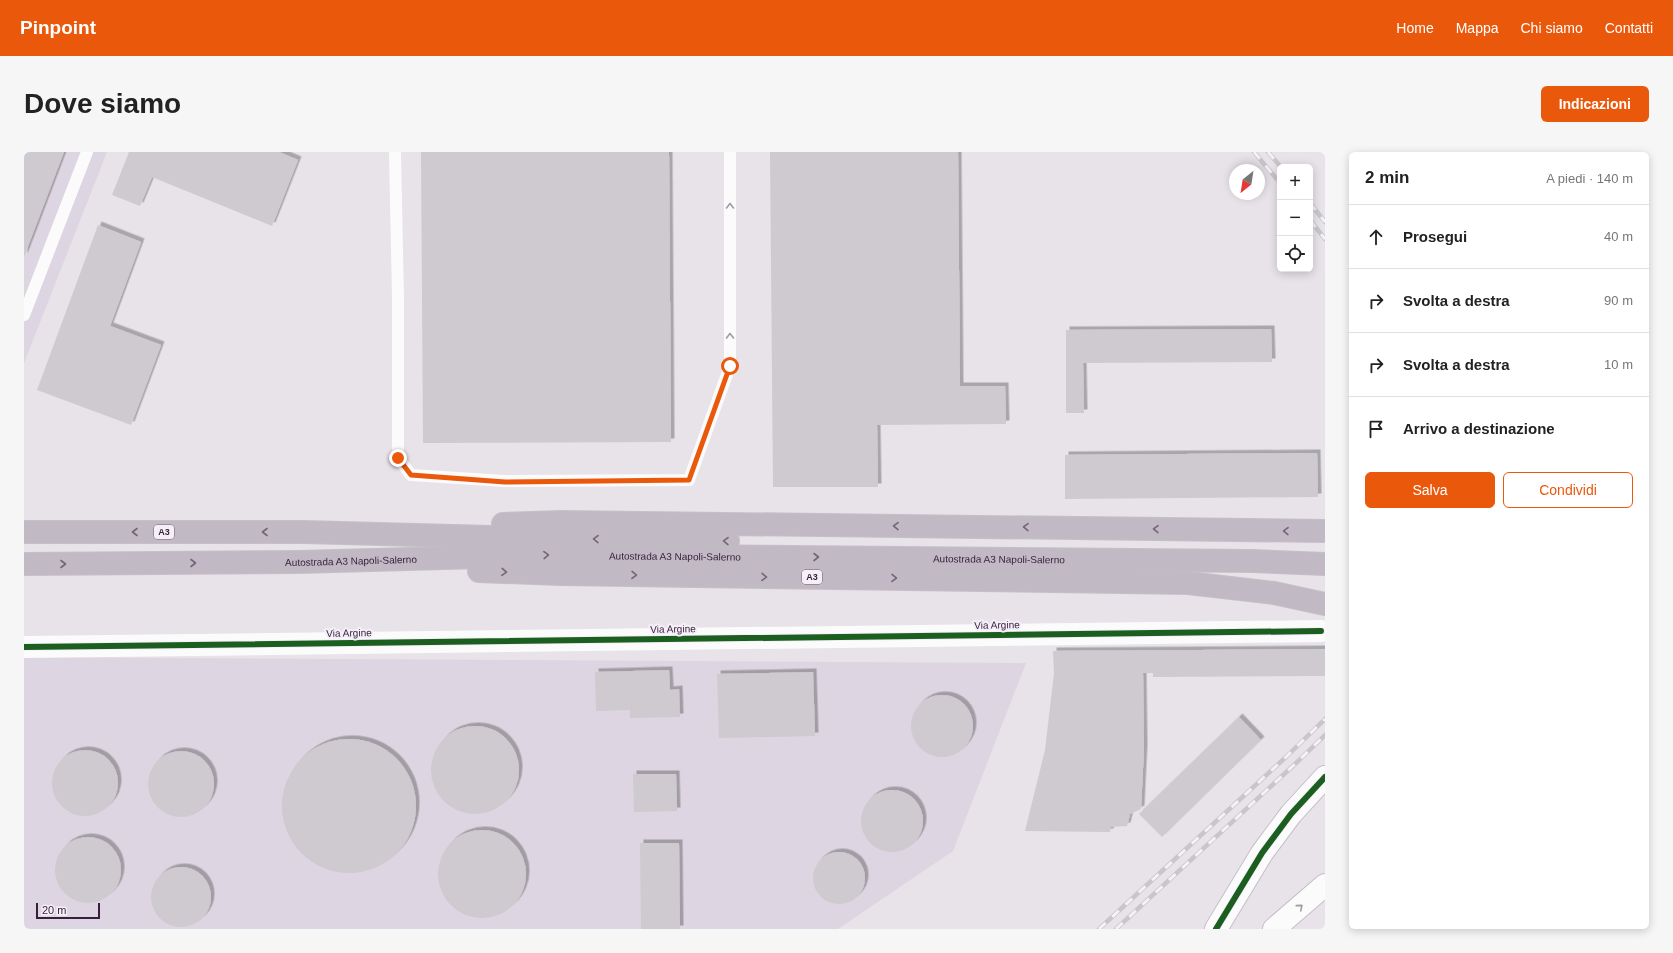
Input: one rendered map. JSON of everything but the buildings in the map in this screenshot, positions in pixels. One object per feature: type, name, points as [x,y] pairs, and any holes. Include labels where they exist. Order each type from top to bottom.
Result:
[{"type":"highway","name":"A3","points":[[304,532],[561,522],[1325,531]]},
{"type":"highway","name":"Autostrada A3 Napoli-Salerno","points":[[24,532],[304,532],[561,539],[1325,550]]},
{"type":"highway","name":"Autostrada A3 Napoli-Salerno","points":[[24,564],[298,562],[560,555],[1236,561],[1325,564]]},
{"type":"highway","name":"A3","points":[[298,562],[559,574],[1188,583],[1274,593],[1325,604]]},
{"type":"street","name":"Via Argine","points":[[24,647],[1321,631]]},
{"type":"street","points":[[1216,929],[1262,853],[1291,814],[1325,777]]},
{"type":"street","points":[[1274,929],[1325,885]]},
{"type":"lane","points":[[24,315],[87,152]]},
{"type":"lane","points":[[395,152],[398,298],[398,458],[411,475],[505,482],[689,480],[730,366],[730,152]]},
{"type":"shaded area","points":[[24,152],[107,152],[24,363]]},
{"type":"shaded area","points":[[24,657],[1026,663],[953,851],[838,929],[24,929]]},
{"type":"railway","points":[[1254,152],[1277,179]]},
{"type":"railway","points":[[1268,152],[1278,164]]},
{"type":"railway","points":[[1313,207],[1325,222]]},
{"type":"railway","points":[[1313,224],[1325,239]]},
{"type":"railway","points":[[1099,929],[1286,757],[1325,719]]},
{"type":"railway","points":[[1116,929],[1325,735]]},
{"type":"cycle path","points":[[24,647],[1321,631]]},
{"type":"cycle path","points":[[1216,929],[1262,853],[1291,814],[1325,777]]},
{"type":"route","points":[[398,458],[411,475],[505,482],[689,480],[730,366]]}]
